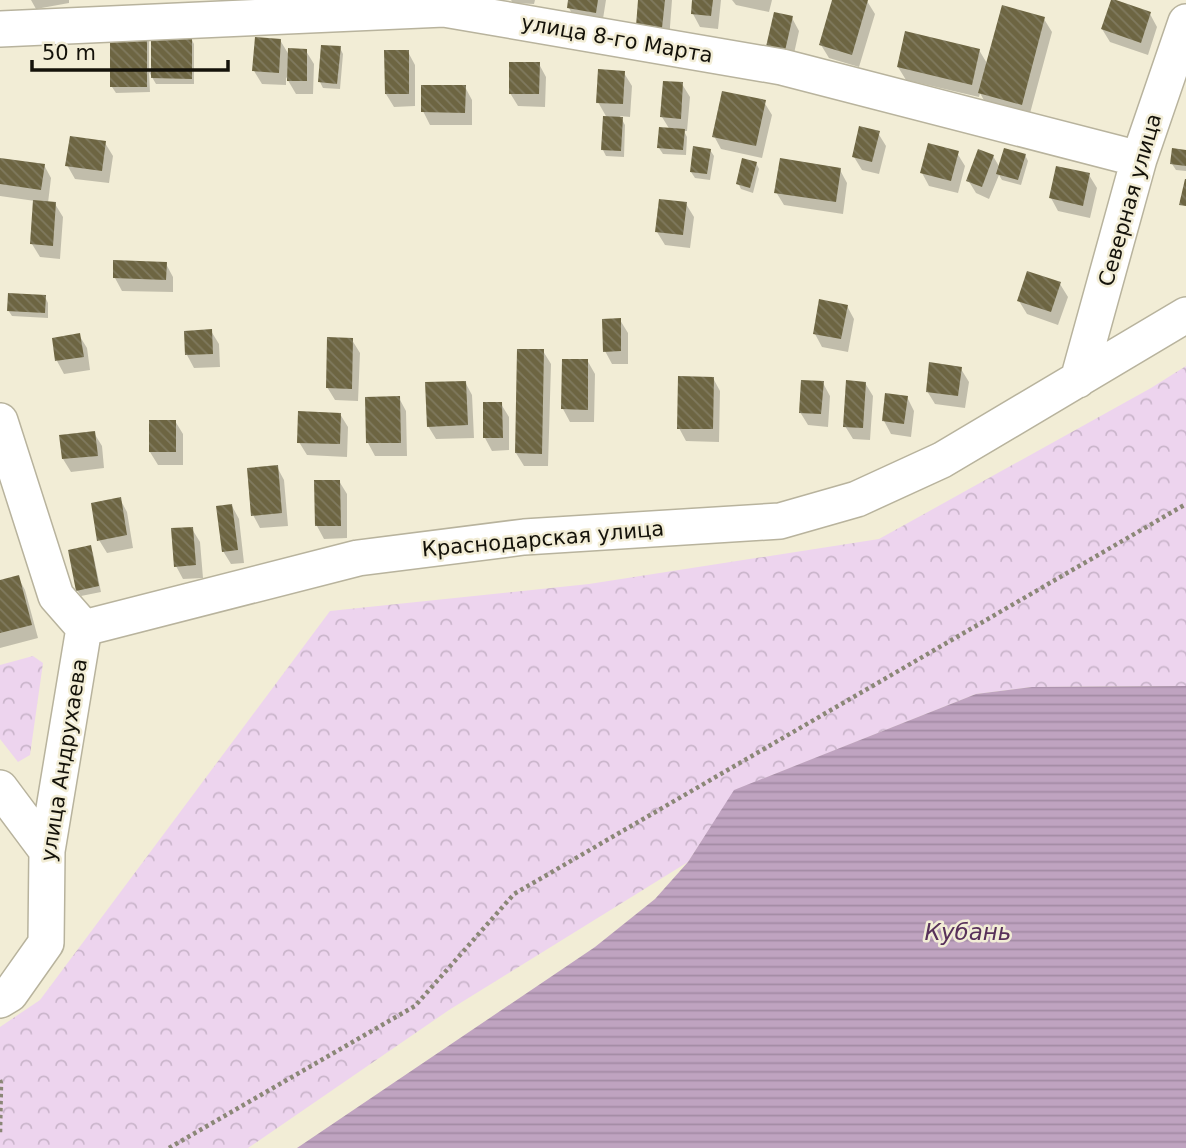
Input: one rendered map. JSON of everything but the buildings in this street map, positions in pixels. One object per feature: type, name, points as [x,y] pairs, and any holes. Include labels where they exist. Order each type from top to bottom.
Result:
[{"type":"street","name":"улица 8-го Марта","points":[[0,29],[249,9],[444,9],[782,67],[1139,159]]},
{"type":"street","name":"Северная улица","points":[[1078,380],[1139,159],[1186,22]]},
{"type":"street","name":"Краснодарская улица","points":[[84,628],[358,558],[524,537],[780,521],[857,499],[942,460],[1186,315]]},
{"type":"street","points":[[0,421],[56,596],[84,628]]},
{"type":"street","name":"улица Андрухаева","points":[[0,1000],[10,994],[46,943],[47,851],[84,628]]},
{"type":"street","points":[[0,788],[47,851]]},
{"type":"path","points":[[169,1148],[415,1006],[514,894],[1186,504]]},
{"type":"path","points":[[0,1080],[0,1133]]},
{"type":"green space","points":[[1186,366],[1186,686],[1032,687],[976,694],[735,790],[688,862],[449,1010],[248,1148],[0,1148],[0,1027],[40,1000],[330,611],[589,584],[879,539]]},
{"type":"green space","points":[[33,656],[43,663],[30,755],[18,762],[0,739],[0,665]]},
{"type":"water","name":"Кубань","points":[[1186,686],[1186,1148],[297,1148],[595,947],[655,899],[688,862],[734,790],[976,694],[1032,687]]}]
